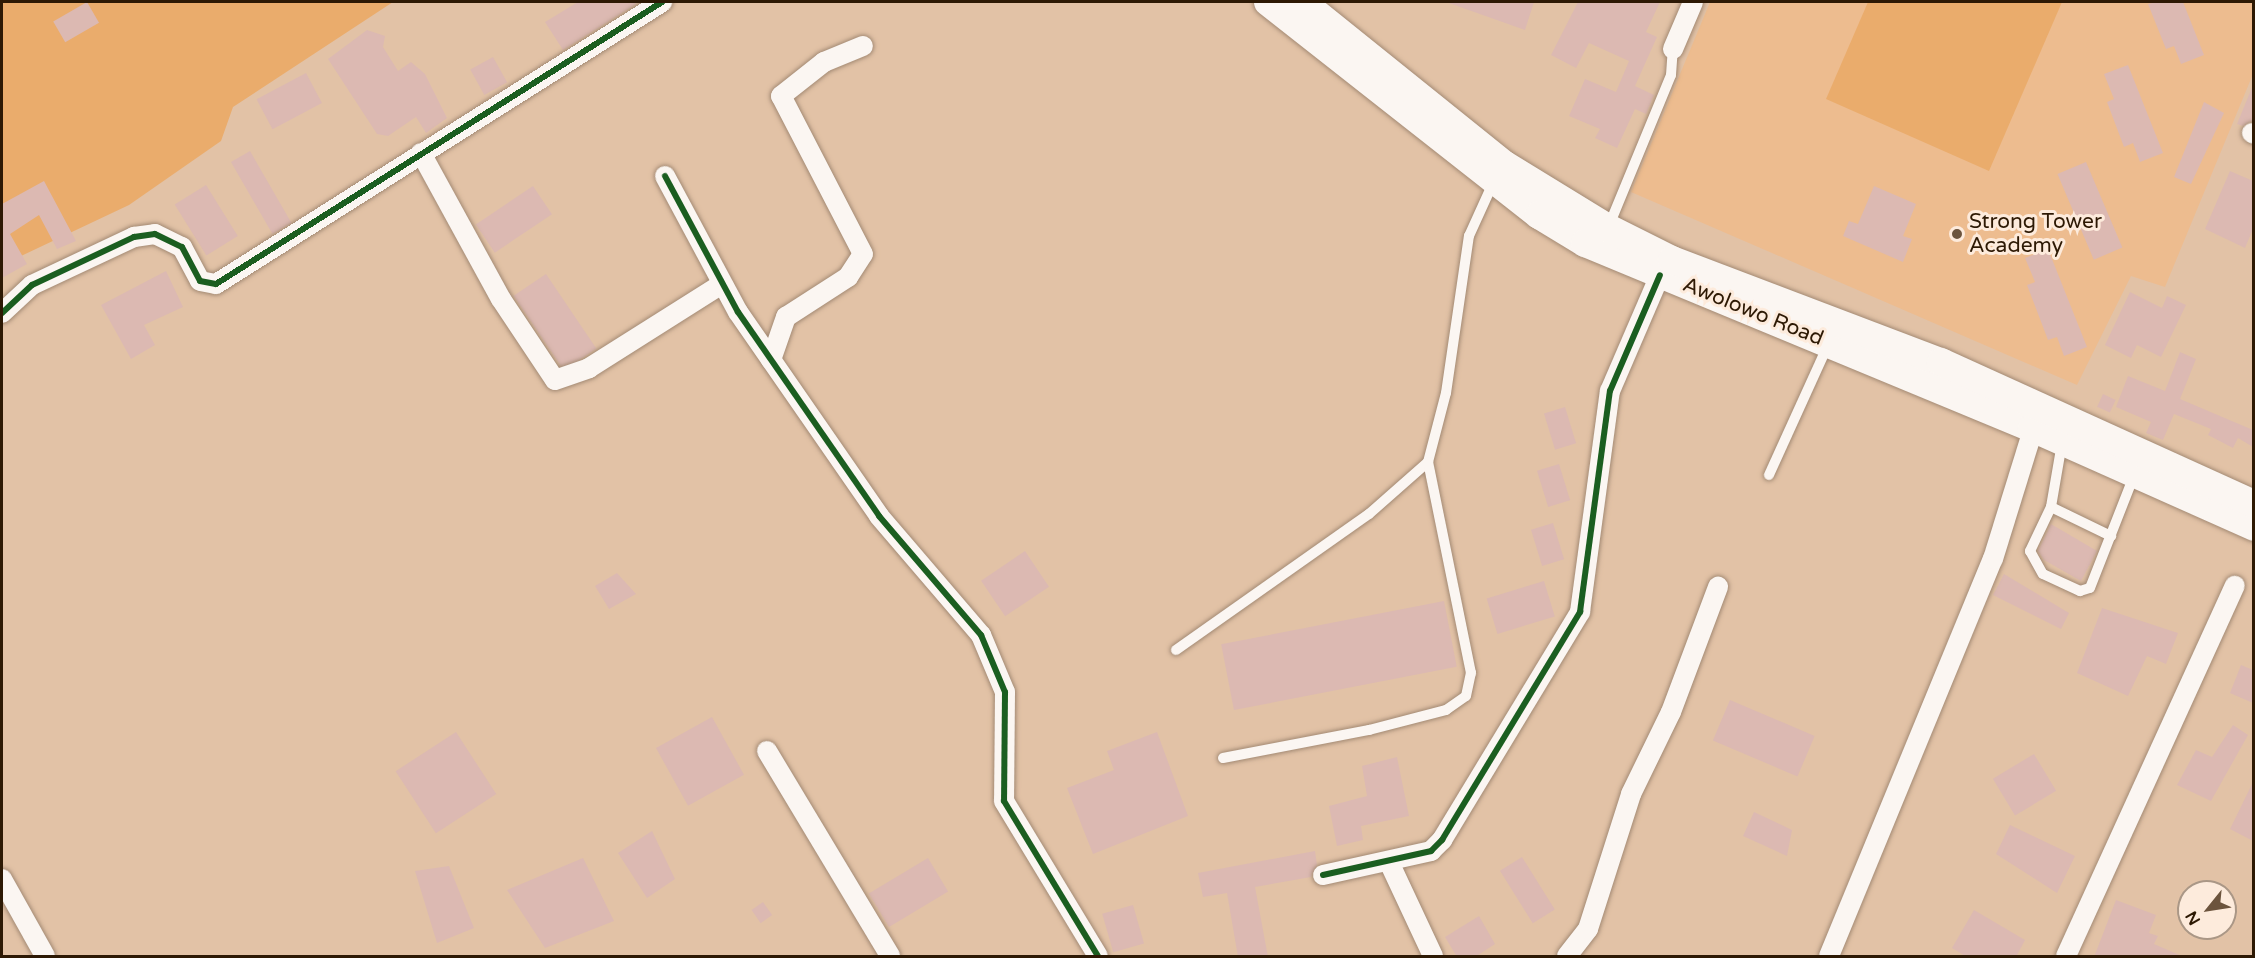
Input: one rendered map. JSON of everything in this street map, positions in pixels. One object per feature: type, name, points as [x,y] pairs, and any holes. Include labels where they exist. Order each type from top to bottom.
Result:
[{"type":"main road","name":"Awolowo Road","points":[[1268,2],[1494,181],[1585,243],[1830,342],[2036,418],[2253,504]]},
{"type":"main road","name":"Awolowo Road","points":[[1302,2],[1505,165],[1608,228],[1672,260],[1941,362],[2036,418],[2062,442],[2253,527]]},
{"type":"street","points":[[2,313],[32,285],[134,237],[155,234],[182,247],[200,281],[216,284],[662,2]]},
{"type":"street","points":[[1673,49],[1693,2]]},
{"type":"street","points":[[771,360],[786,317],[848,277],[863,254],[781,96],[824,62],[863,46]]},
{"type":"street","points":[[421,153],[501,299],[555,380],[588,368],[722,284]]},
{"type":"street","points":[[665,176],[722,284],[771,360],[879,516],[981,635],[1005,692],[1004,801],[1098,957]]},
{"type":"street","points":[[1323,875],[1431,851],[1442,840],[1580,612],[1610,391],[1660,275]]},
{"type":"street","points":[[1829,957],[1993,559],[2036,418]]},
{"type":"street","points":[[2066,957],[2235,586]]},
{"type":"street","points":[[1567,957],[1588,929],[1631,794],[1671,712],[1718,587]]},
{"type":"street","points":[[767,751],[890,957]]},
{"type":"street","points":[[1389,862],[1433,957]]},
{"type":"street","points":[[2,879],[45,957]]},
{"type":"lane","points":[[1608,228],[1671,75],[1673,49]]},
{"type":"lane","points":[[1223,758],[1369,730],[1446,710],[1466,696],[1471,673],[1428,462],[1449,372],[1469,236],[1494,181]]},
{"type":"lane","points":[[1769,475],[1830,342]]},
{"type":"lane","points":[[2062,442],[2051,507],[2030,551],[2043,574],[2080,591],[2090,588],[2134,475]]},
{"type":"lane","points":[[1176,650],[1369,514],[1428,462]]},
{"type":"lane","points":[[2051,507],[2111,536]]},
{"type":"shaded area","points":[[2,2],[393,2],[233,107],[221,141],[129,205],[2,265]]},
{"type":"shaded area","name":"Strong Tower Academy","points":[[1710,2],[2253,2],[2253,74],[2165,287],[2131,276],[2077,385],[1631,192]]},
{"type":"shaded area","points":[[1868,2],[2062,2],[1989,171],[1826,99]]},
{"type":"building","points":[[87,2],[99,23],[65,42],[53,22]]},
{"type":"building","points":[[578,2],[634,2],[636,4],[563,50],[545,22]]},
{"type":"building","points":[[1446,2],[1534,2],[1525,30]]},
{"type":"building","points":[[1578,2],[1660,2],[1646,32],[1657,37],[1635,86],[1654,95],[1646,114],[1635,109],[1617,148],[1595,138],[1600,129],[1569,116],[1585,79],[1616,92],[1629,61],[1589,43],[1576,68],[1551,55]]},
{"type":"building","points":[[2183,2],[2204,55],[2181,64],[2174,46],[2166,49],[2148,4]]},
{"type":"building","points":[[367,30],[385,36],[383,47],[398,71],[411,62],[425,74],[447,118],[426,133],[416,117],[388,136],[377,134],[328,59]]},
{"type":"building","points":[[493,57],[507,82],[484,95],[470,70]]},
{"type":"building","points":[[2128,65],[2163,153],[2140,162],[2133,143],[2124,147],[2107,102],[2114,99],[2104,74]]},
{"type":"building","points":[[306,73],[322,103],[273,129],[257,99]]},
{"type":"building","points":[[2253,85],[2253,120],[2243,126],[2237,124]]},
{"type":"building","points":[[2204,102],[2224,113],[2191,184],[2174,177]]},
{"type":"building","points":[[250,151],[292,223],[272,234],[231,162]]},
{"type":"building","points":[[2086,162],[2122,248],[2094,260],[2057,174]]},
{"type":"building","points":[[2230,171],[2253,181],[2253,229],[2245,248],[2205,229]]},
{"type":"building","points":[[44,181],[76,241],[57,249],[39,215],[10,234],[27,264],[2,278],[2,204]]},
{"type":"building","points":[[206,185],[238,236],[206,255],[175,205]]},
{"type":"building","points":[[533,186],[552,214],[495,253],[476,225]]},
{"type":"building","points":[[1874,186],[1916,204],[1903,236],[1912,239],[1903,262],[1843,236],[1849,221],[1858,224]]},
{"type":"building","points":[[2048,249],[2087,347],[2064,356],[2057,337],[2048,340],[2027,285],[2035,282],[2025,258]]},
{"type":"building","points":[[166,271],[183,307],[144,325],[155,345],[131,359],[101,305]]},
{"type":"building","points":[[546,274],[596,349],[564,370],[514,296]]},
{"type":"building","points":[[2130,292],[2162,308],[2167,296],[2186,305],[2161,357],[2137,345],[2131,358],[2105,345]]},
{"type":"building","points":[[2180,352],[2196,359],[2180,399],[2253,430],[2253,447],[2238,438],[2233,448],[2208,435],[2211,429],[2174,414],[2163,440],[2146,433],[2151,422],[2116,407],[2128,376],[2165,391]]},
{"type":"building","points":[[2103,394],[2116,400],[2110,413],[2097,407]]},
{"type":"building","points":[[1565,407],[1576,443],[1555,450],[1544,413]]},
{"type":"building","points":[[1559,464],[1570,500],[1548,507],[1537,471]]},
{"type":"building","points":[[1553,523],[1564,559],[1542,566],[1531,530]]},
{"type":"building","points":[[2051,524],[2097,551],[2081,581],[2044,560],[2038,551]]},
{"type":"building","points":[[1025,551],[1049,587],[1005,616],[981,581]]},
{"type":"building","points":[[617,573],[636,594],[609,609],[595,586]]},
{"type":"building","points":[[2004,574],[2069,613],[2061,629],[1993,595]]},
{"type":"building","points":[[1544,581],[1555,616],[1497,634],[1487,599]]},
{"type":"building","points":[[1444,601],[1457,667],[1234,710],[1221,644]]},
{"type":"building","points":[[2102,608],[2178,633],[2166,664],[2147,656],[2128,696],[2077,673]]},
{"type":"building","points":[[2241,665],[2253,670],[2253,703],[2230,693]]},
{"type":"building","points":[[1730,700],[1815,736],[1797,776],[1713,741]]},
{"type":"building","points":[[712,717],[744,775],[688,806],[656,748]]},
{"type":"building","points":[[2233,725],[2248,735],[2211,801],[2177,785],[2196,750],[2212,757]]},
{"type":"building","points":[[456,732],[496,794],[436,833],[396,771]]},
{"type":"building","points":[[1157,732],[1188,816],[1093,854],[1067,788],[1114,770],[1107,751]]},
{"type":"building","points":[[2034,754],[2056,791],[2015,816],[1993,779]]},
{"type":"building","points":[[1397,757],[1409,816],[1361,826],[1363,840],[1337,846],[1329,806],[1367,796],[1362,766]]},
{"type":"building","points":[[2253,782],[2253,841],[2230,829]]},
{"type":"building","points":[[1754,812],[1792,830],[1787,856],[1743,836]]},
{"type":"building","points":[[2010,825],[2075,856],[2057,893],[1996,854]]},
{"type":"building","points":[[652,831],[675,879],[647,898],[618,853]]},
{"type":"building","points":[[1315,851],[1317,865],[1311,877],[1255,887],[1268,957],[1238,957],[1227,893],[1203,897],[1198,873]]},
{"type":"building","points":[[1522,857],[1555,910],[1533,923],[1500,871]]},
{"type":"building","points":[[583,858],[614,921],[545,948],[507,890]]},
{"type":"building","points":[[928,858],[948,891],[889,927],[869,894]]},
{"type":"building","points":[[449,866],[474,928],[437,943],[415,871]]},
{"type":"building","points":[[2116,900],[2156,915],[2149,933],[2158,936],[2154,944],[2184,957],[2094,957]]},
{"type":"building","points":[[763,902],[772,915],[761,923],[752,910]]},
{"type":"building","points":[[1133,905],[1144,943],[1113,952],[1102,914]]},
{"type":"building","points":[[1974,910],[2025,940],[2016,957],[1967,957],[1952,948]]},
{"type":"building","points":[[1479,916],[1495,944],[1475,957],[1457,957],[1445,937]]},
{"type":"cycle path","points":[[2,313],[32,285],[134,237],[155,234],[182,247],[200,281],[216,284],[662,2]]},
{"type":"cycle path","points":[[665,176],[738,312],[879,516],[981,635],[1005,692],[1004,801],[1098,956]]},
{"type":"cycle path","points":[[1323,875],[1431,851],[1442,840],[1580,612],[1610,391],[1660,275]]},
{"type":"place","name":"Strong Tower Academy","points":[[1957,234]]}]
